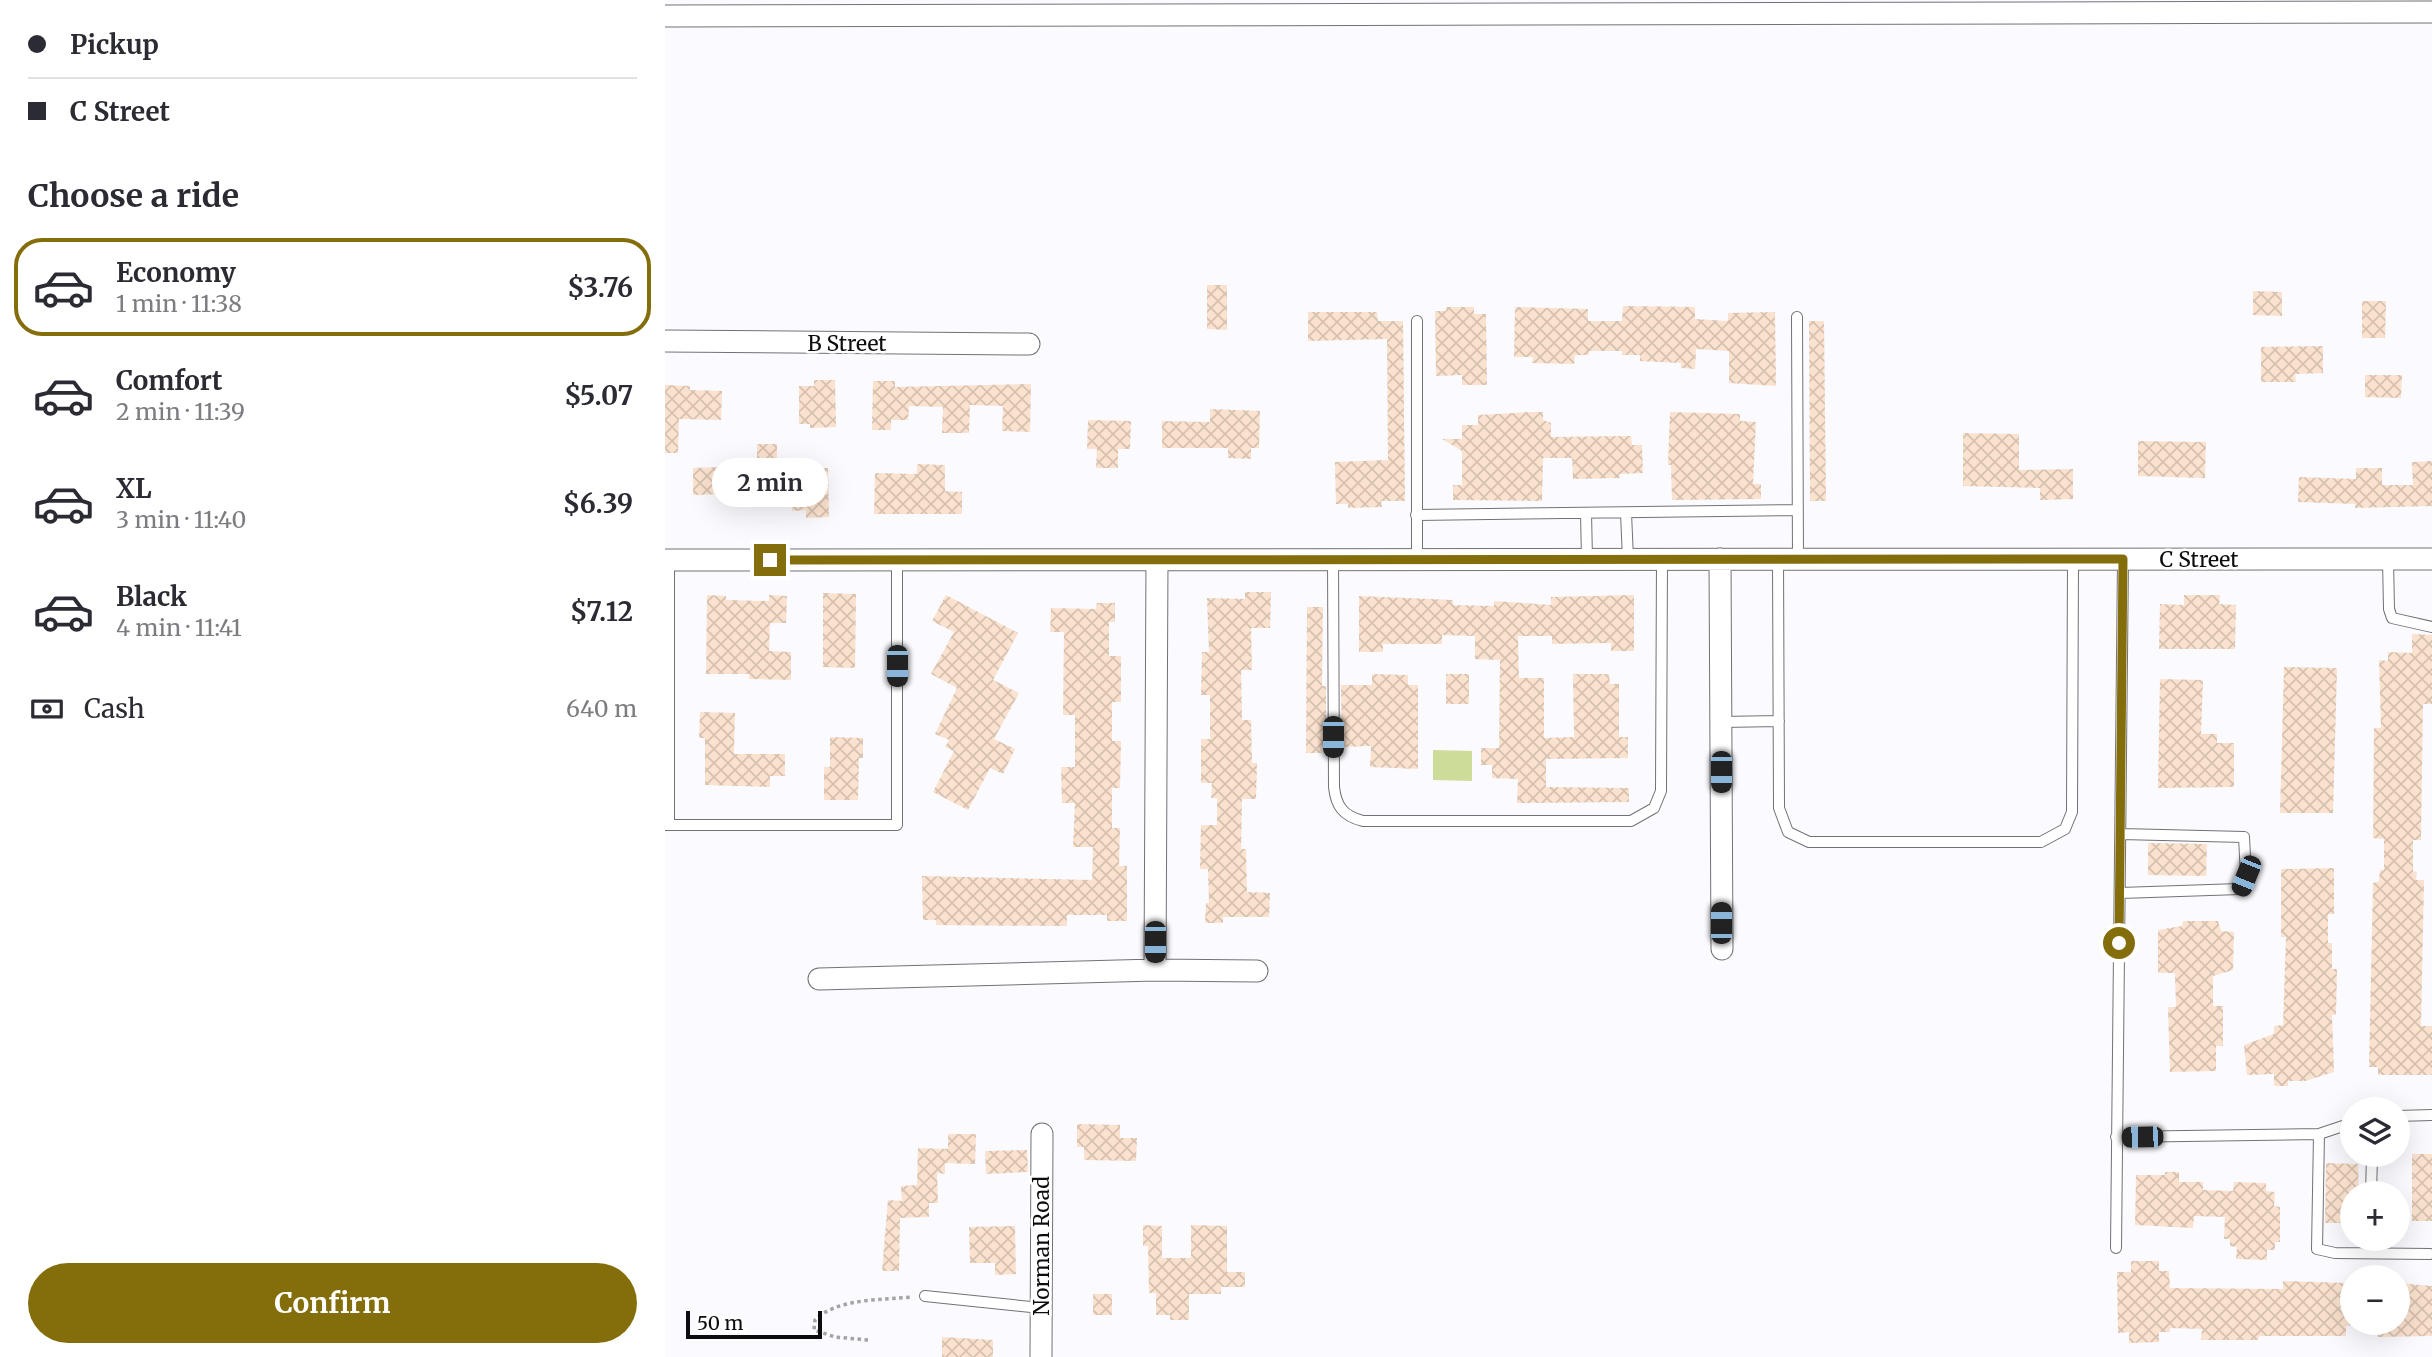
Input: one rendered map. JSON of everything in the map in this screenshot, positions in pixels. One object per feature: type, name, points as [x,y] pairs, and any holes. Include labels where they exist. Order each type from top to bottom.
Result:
[{"type":"street","points":[[665,16],[2432,12]]},
{"type":"street","name":"B Street","points":[[665,341],[1029,344]]},
{"type":"street","points":[[1720,559],[1722,948]]},
{"type":"street","name":"C Street","points":[[667,560],[2432,559]]},
{"type":"street","points":[[1155,970],[1157,560]]},
{"type":"street","points":[[819,979],[1155,970],[1257,971]]},
{"type":"street","name":"Norman Road","points":[[1041,1357],[1042,1135]]},
{"type":"lane","points":[[1797,317],[1797,510],[1788,558],[1779,721],[1779,808],[1782,822],[1788,832],[1797,839],[1809,842],[2041,842],[2058,835],[2070,821],[2072,812],[2073,559]]},
{"type":"lane","points":[[1416,321],[1417,559]]},
{"type":"lane","points":[[1416,515],[1797,510]]},
{"type":"lane","points":[[1586,513],[1587,559]]},
{"type":"lane","points":[[1626,513],[1628,559]]},
{"type":"lane","points":[[1333,559],[1334,787],[1336,801],[1342,811],[1363,821],[1631,821],[1654,808],[1661,791],[1662,559]]},
{"type":"lane","points":[[2116,1248],[2123,559]]},
{"type":"lane","points":[[2388,559],[2389,608],[2392,618],[2432,627]]},
{"type":"lane","points":[[667,560],[667,825],[897,825],[897,560]]},
{"type":"lane","points":[[1721,722],[1779,721]]},
{"type":"lane","points":[[2119,894],[2240,889],[2246,876],[2244,837],[2120,834]]},
{"type":"lane","points":[[2410,1116],[2432,1115]]},
{"type":"lane","points":[[2116,1137],[2319,1134],[2340,1127]]},
{"type":"lane","points":[[2319,1134],[2316,1248],[2335,1253],[2430,1254]]},
{"type":"lane","points":[[925,1296],[1041,1307]]},
{"type":"path","points":[[868,1340],[835,1337],[814,1330],[815,1320],[824,1311],[864,1301],[925,1296]]},
{"type":"green space","points":[[1433,750],[1472,751],[1472,781],[1433,780]]},
{"type":"building","points":[[1207,285],[1227,285],[1227,330],[1207,329]]},
{"type":"building","points":[[2253,291],[2282,292],[2282,316],[2253,315]]},
{"type":"building","points":[[2362,301],[2386,301],[2385,338],[2362,338]]},
{"type":"building","points":[[1623,306],[1695,307],[1695,319],[1728,321],[1728,313],[1775,312],[1776,386],[1729,383],[1729,351],[1696,349],[1695,369],[1681,368],[1681,363],[1640,361],[1640,355],[1622,355],[1622,351],[1589,351],[1589,355],[1575,355],[1574,364],[1532,363],[1533,357],[1514,357],[1515,307],[1588,309],[1588,321],[1622,321]]},
{"type":"building","points":[[1446,307],[1474,307],[1474,314],[1486,314],[1487,385],[1462,385],[1462,375],[1436,376],[1435,311],[1446,311]]},
{"type":"building","points":[[1308,312],[1377,312],[1378,321],[1403,321],[1405,501],[1381,501],[1382,507],[1348,508],[1348,504],[1336,504],[1335,462],[1388,460],[1387,339],[1308,341]]},
{"type":"building","points":[[1809,321],[1824,321],[1826,501],[1810,501]]},
{"type":"building","points":[[2323,346],[2323,373],[2295,374],[2296,382],[2261,382],[2261,347]]},
{"type":"building","points":[[2365,375],[2402,375],[2401,398],[2365,397]]},
{"type":"building","points":[[814,380],[835,380],[836,427],[810,428],[810,424],[799,424],[799,386],[814,386]]},
{"type":"building","points":[[873,381],[895,381],[895,387],[1031,384],[1030,432],[1002,431],[1003,406],[970,405],[969,433],[942,433],[943,407],[909,406],[908,420],[891,420],[891,430],[872,430]]},
{"type":"building","points":[[665,385],[690,386],[690,390],[722,391],[721,420],[679,419],[678,453],[665,453]]},
{"type":"building","points":[[1210,409],[1260,411],[1259,448],[1251,448],[1251,459],[1228,458],[1228,448],[1162,448],[1162,421],[1210,422]]},
{"type":"building","points":[[1543,412],[1543,420],[1551,423],[1551,437],[1631,436],[1632,445],[1642,445],[1643,473],[1619,474],[1620,478],[1573,479],[1572,458],[1543,458],[1542,501],[1453,500],[1453,485],[1462,485],[1462,451],[1442,439],[1462,439],[1462,425],[1478,425],[1478,415]]},
{"type":"building","points":[[1670,412],[1740,414],[1740,421],[1756,422],[1753,484],[1761,484],[1761,499],[1672,500],[1671,465],[1668,465]]},
{"type":"building","points":[[1088,420],[1131,421],[1130,449],[1118,449],[1118,468],[1096,468],[1097,449],[1087,449]]},
{"type":"building","points":[[1963,433],[2019,434],[2019,470],[2073,469],[2073,499],[2040,500],[2040,488],[1963,486]]},
{"type":"building","points":[[2138,441],[2206,442],[2205,478],[2138,476]]},
{"type":"building","points":[[757,444],[777,444],[777,476],[810,476],[810,468],[828,468],[829,517],[806,518],[806,510],[792,511],[792,492],[693,495],[693,468],[757,466]]},
{"type":"building","points":[[2432,461],[2432,506],[2355,508],[2355,504],[2298,502],[2299,477],[2356,479],[2356,468],[2382,468],[2382,485],[2413,485],[2412,462]]},
{"type":"building","points":[[917,464],[945,465],[945,491],[962,492],[962,514],[874,514],[875,473],[917,474]]},
{"type":"building","points":[[1245,592],[1271,592],[1270,628],[1251,628],[1252,670],[1241,670],[1242,720],[1251,720],[1252,763],[1257,763],[1256,799],[1242,799],[1241,849],[1246,849],[1247,892],[1270,893],[1269,917],[1223,917],[1223,923],[1205,923],[1206,903],[1209,903],[1208,869],[1200,869],[1201,825],[1217,825],[1217,798],[1211,798],[1212,783],[1201,783],[1201,739],[1210,739],[1210,695],[1201,695],[1202,652],[1209,652],[1207,598],[1245,599]]},
{"type":"building","points":[[823,593],[856,594],[855,668],[823,667]]},
{"type":"building","points":[[707,595],[726,596],[726,600],[769,601],[769,595],[787,596],[786,623],[770,623],[769,651],[791,652],[791,680],[749,679],[749,674],[706,674]]},
{"type":"building","points":[[946,595],[1018,633],[993,680],[1019,693],[994,739],[1015,749],[1003,774],[990,768],[968,810],[933,792],[954,751],[945,747],[949,740],[935,734],[957,688],[931,674],[954,632],[932,621]]},
{"type":"building","points":[[1634,595],[1634,651],[1611,651],[1611,643],[1552,644],[1552,636],[1518,636],[1519,678],[1544,678],[1544,738],[1574,737],[1573,674],[1609,674],[1610,684],[1619,684],[1619,737],[1628,737],[1628,758],[1546,759],[1546,787],[1629,788],[1629,802],[1517,803],[1518,779],[1492,778],[1492,765],[1481,765],[1481,748],[1499,748],[1500,660],[1475,659],[1475,636],[1442,635],[1442,644],[1383,644],[1383,652],[1359,652],[1359,596],[1453,600],[1453,605],[1494,606],[1494,601],[1551,605],[1551,597]]},
{"type":"building","points":[[2184,595],[2220,595],[2219,604],[2236,605],[2235,649],[2159,649],[2160,604],[2184,605]]},
{"type":"building","points":[[1097,603],[1115,603],[1115,622],[1109,622],[1109,656],[1121,656],[1121,702],[1112,702],[1112,741],[1121,741],[1120,788],[1112,788],[1112,828],[1120,828],[1119,866],[1127,866],[1127,921],[1107,921],[1107,915],[1067,915],[1067,926],[936,925],[936,920],[923,920],[922,876],[1092,880],[1093,847],[1073,847],[1075,803],[1062,803],[1061,767],[1075,767],[1075,715],[1063,715],[1064,632],[1050,632],[1051,608],[1096,609]]},
{"type":"building","points":[[1307,607],[1323,607],[1322,686],[1326,686],[1326,747],[1322,747],[1322,753],[1306,753]]},
{"type":"building","points":[[2412,634],[2432,635],[2432,704],[2423,704],[2421,840],[2413,840],[2413,871],[2417,872],[2416,880],[2424,880],[2421,1026],[2432,1026],[2432,1075],[2378,1075],[2378,1067],[2369,1067],[2373,883],[2379,881],[2380,870],[2384,870],[2384,839],[2373,838],[2374,728],[2381,728],[2379,660],[2388,661],[2388,652],[2412,653]]},
{"type":"building","points":[[2284,667],[2337,668],[2333,813],[2280,813]]},
{"type":"building","points":[[1372,674],[1408,675],[1408,685],[1418,685],[1418,769],[1370,767],[1371,746],[1342,747],[1341,685],[1372,685]]},
{"type":"building","points":[[1446,674],[1469,674],[1469,704],[1446,704]]},
{"type":"building","points":[[2160,679],[2203,680],[2201,734],[2217,734],[2217,743],[2234,743],[2234,787],[2158,788]]},
{"type":"building","points":[[700,712],[735,713],[734,754],[785,754],[785,776],[770,776],[770,787],[705,785],[705,738],[699,738]]},
{"type":"building","points":[[830,737],[863,738],[863,758],[859,758],[858,800],[824,800],[824,767],[830,767]]},
{"type":"building","points":[[2148,843],[2207,844],[2206,876],[2148,875]]},
{"type":"building","points":[[2334,868],[2334,914],[2328,914],[2328,943],[2332,943],[2332,969],[2337,969],[2336,1015],[2332,1015],[2334,1072],[2305,1081],[2288,1081],[2288,1086],[2274,1086],[2274,1074],[2247,1075],[2244,1045],[2274,1034],[2274,1026],[2283,1025],[2286,937],[2281,937],[2281,869]]},
{"type":"building","points":[[2183,921],[2218,921],[2221,931],[2234,932],[2233,970],[2213,976],[2213,1006],[2223,1006],[2223,1046],[2216,1046],[2216,1071],[2170,1072],[2168,1007],[2176,1007],[2175,973],[2158,973],[2158,930],[2182,926]]},
{"type":"building","points":[[1077,1124],[1120,1125],[1120,1138],[1137,1138],[1136,1161],[1084,1160],[1084,1147],[1077,1147]]},
{"type":"building","points":[[948,1134],[976,1134],[975,1164],[945,1163],[945,1174],[937,1173],[938,1203],[929,1203],[929,1217],[900,1218],[899,1271],[882,1271],[888,1200],[902,1201],[901,1186],[917,1185],[918,1148],[948,1149]]},
{"type":"building","points":[[1027,1150],[1028,1172],[986,1174],[985,1151]]},
{"type":"building","points":[[2412,1154],[2432,1154],[2432,1221],[2412,1221]]},
{"type":"building","points":[[2326,1163],[2340,1163],[2340,1167],[2358,1167],[2359,1181],[2340,1181],[2340,1223],[2325,1223]]},
{"type":"building","points":[[2165,1172],[2179,1172],[2179,1182],[2203,1182],[2203,1190],[2233,1191],[2234,1182],[2266,1183],[2266,1191],[2275,1192],[2274,1206],[2280,1207],[2280,1242],[2275,1242],[2275,1250],[2267,1250],[2267,1260],[2236,1259],[2237,1247],[2230,1246],[2230,1239],[2224,1239],[2225,1217],[2194,1216],[2193,1228],[2135,1225],[2136,1175],[2165,1175]]},
{"type":"building","points":[[1143,1225],[1162,1226],[1162,1258],[1191,1258],[1191,1225],[1227,1226],[1227,1272],[1245,1272],[1245,1287],[1221,1287],[1221,1294],[1189,1294],[1189,1320],[1170,1320],[1170,1315],[1156,1315],[1156,1293],[1149,1293],[1148,1246],[1143,1246]]},
{"type":"building","points":[[1015,1226],[1016,1274],[995,1275],[995,1263],[970,1263],[969,1227]]},
{"type":"building","points":[[2131,1261],[2159,1261],[2159,1271],[2169,1271],[2170,1288],[2283,1289],[2283,1281],[2340,1283],[2340,1335],[2346,1336],[2259,1336],[2258,1340],[2201,1340],[2202,1329],[2170,1328],[2170,1332],[2159,1332],[2159,1342],[2129,1343],[2129,1332],[2118,1333],[2117,1272],[2131,1272]]},
{"type":"building","points":[[2410,1284],[2432,1286],[2432,1336],[2378,1337],[2410,1335]]},
{"type":"building","points":[[1093,1294],[1112,1294],[1112,1315],[1093,1315]]},
{"type":"building","points":[[942,1337],[993,1340],[993,1357],[942,1357]]},
{"type":"route","points":[[770,560],[2123,559],[2119,943]]}]
